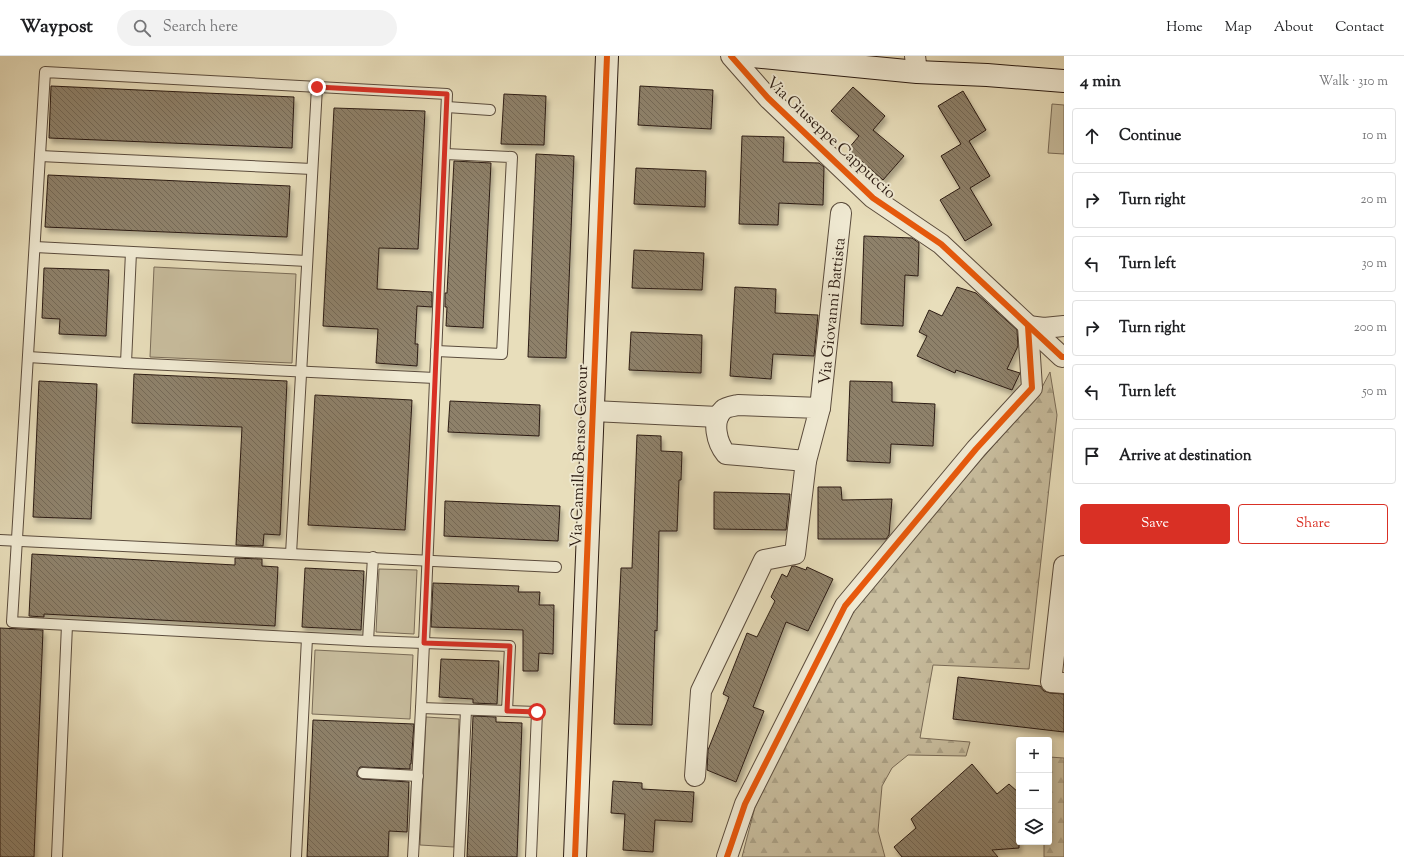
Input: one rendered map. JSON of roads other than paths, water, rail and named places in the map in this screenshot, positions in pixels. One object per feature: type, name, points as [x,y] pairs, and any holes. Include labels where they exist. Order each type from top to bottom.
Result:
[{"type":"street","name":"Via Camillo Benso Cavour","points":[[575,857],[607,56]]},
{"type":"street","name":"Via Giuseppe Cappuccio","points":[[731,56],[768,98],[873,198],[941,244],[1063,360]]},
{"type":"street","points":[[752,56],[916,64],[988,65],[1064,81]]},
{"type":"street","name":"Via Giovanni Battista","points":[[695,776],[701,691],[764,560],[795,554],[806,461],[820,408],[841,213]]},
{"type":"street","points":[[727,857],[745,804],[845,606],[976,449],[1032,388],[1028,326],[1044,328],[1064,326]]},
{"type":"street","name":"Via Giovanni Battista","points":[[718,417],[724,409],[738,405],[820,408]]},
{"type":"street","points":[[593,411],[718,417],[716,436],[720,447],[726,454],[806,461]]},
{"type":"street","points":[[1064,566],[1051,682],[1064,683]]},
{"type":"lane","points":[[413,857],[424,643],[447,94],[45,72],[12,622],[368,641],[424,643],[510,646],[507,711]]},
{"type":"lane","points":[[291,554],[317,87]]},
{"type":"lane","points":[[447,107],[490,110]]},
{"type":"lane","points":[[436,351],[502,354],[512,157],[445,154]]},
{"type":"lane","points":[[40,156],[312,169]]},
{"type":"lane","points":[[35,247],[307,261]]},
{"type":"lane","points":[[126,363],[132,252]]},
{"type":"lane","points":[[28,358],[435,378]]},
{"type":"lane","points":[[0,540],[556,567]]},
{"type":"lane","points":[[368,641],[373,557]]},
{"type":"lane","points":[[57,857],[67,625]]},
{"type":"lane","points":[[296,857],[307,638]]},
{"type":"lane","points":[[421,708],[537,712],[531,857]]},
{"type":"lane","points":[[459,857],[466,710]]},
{"type":"lane","points":[[363,774],[418,776]]}]
